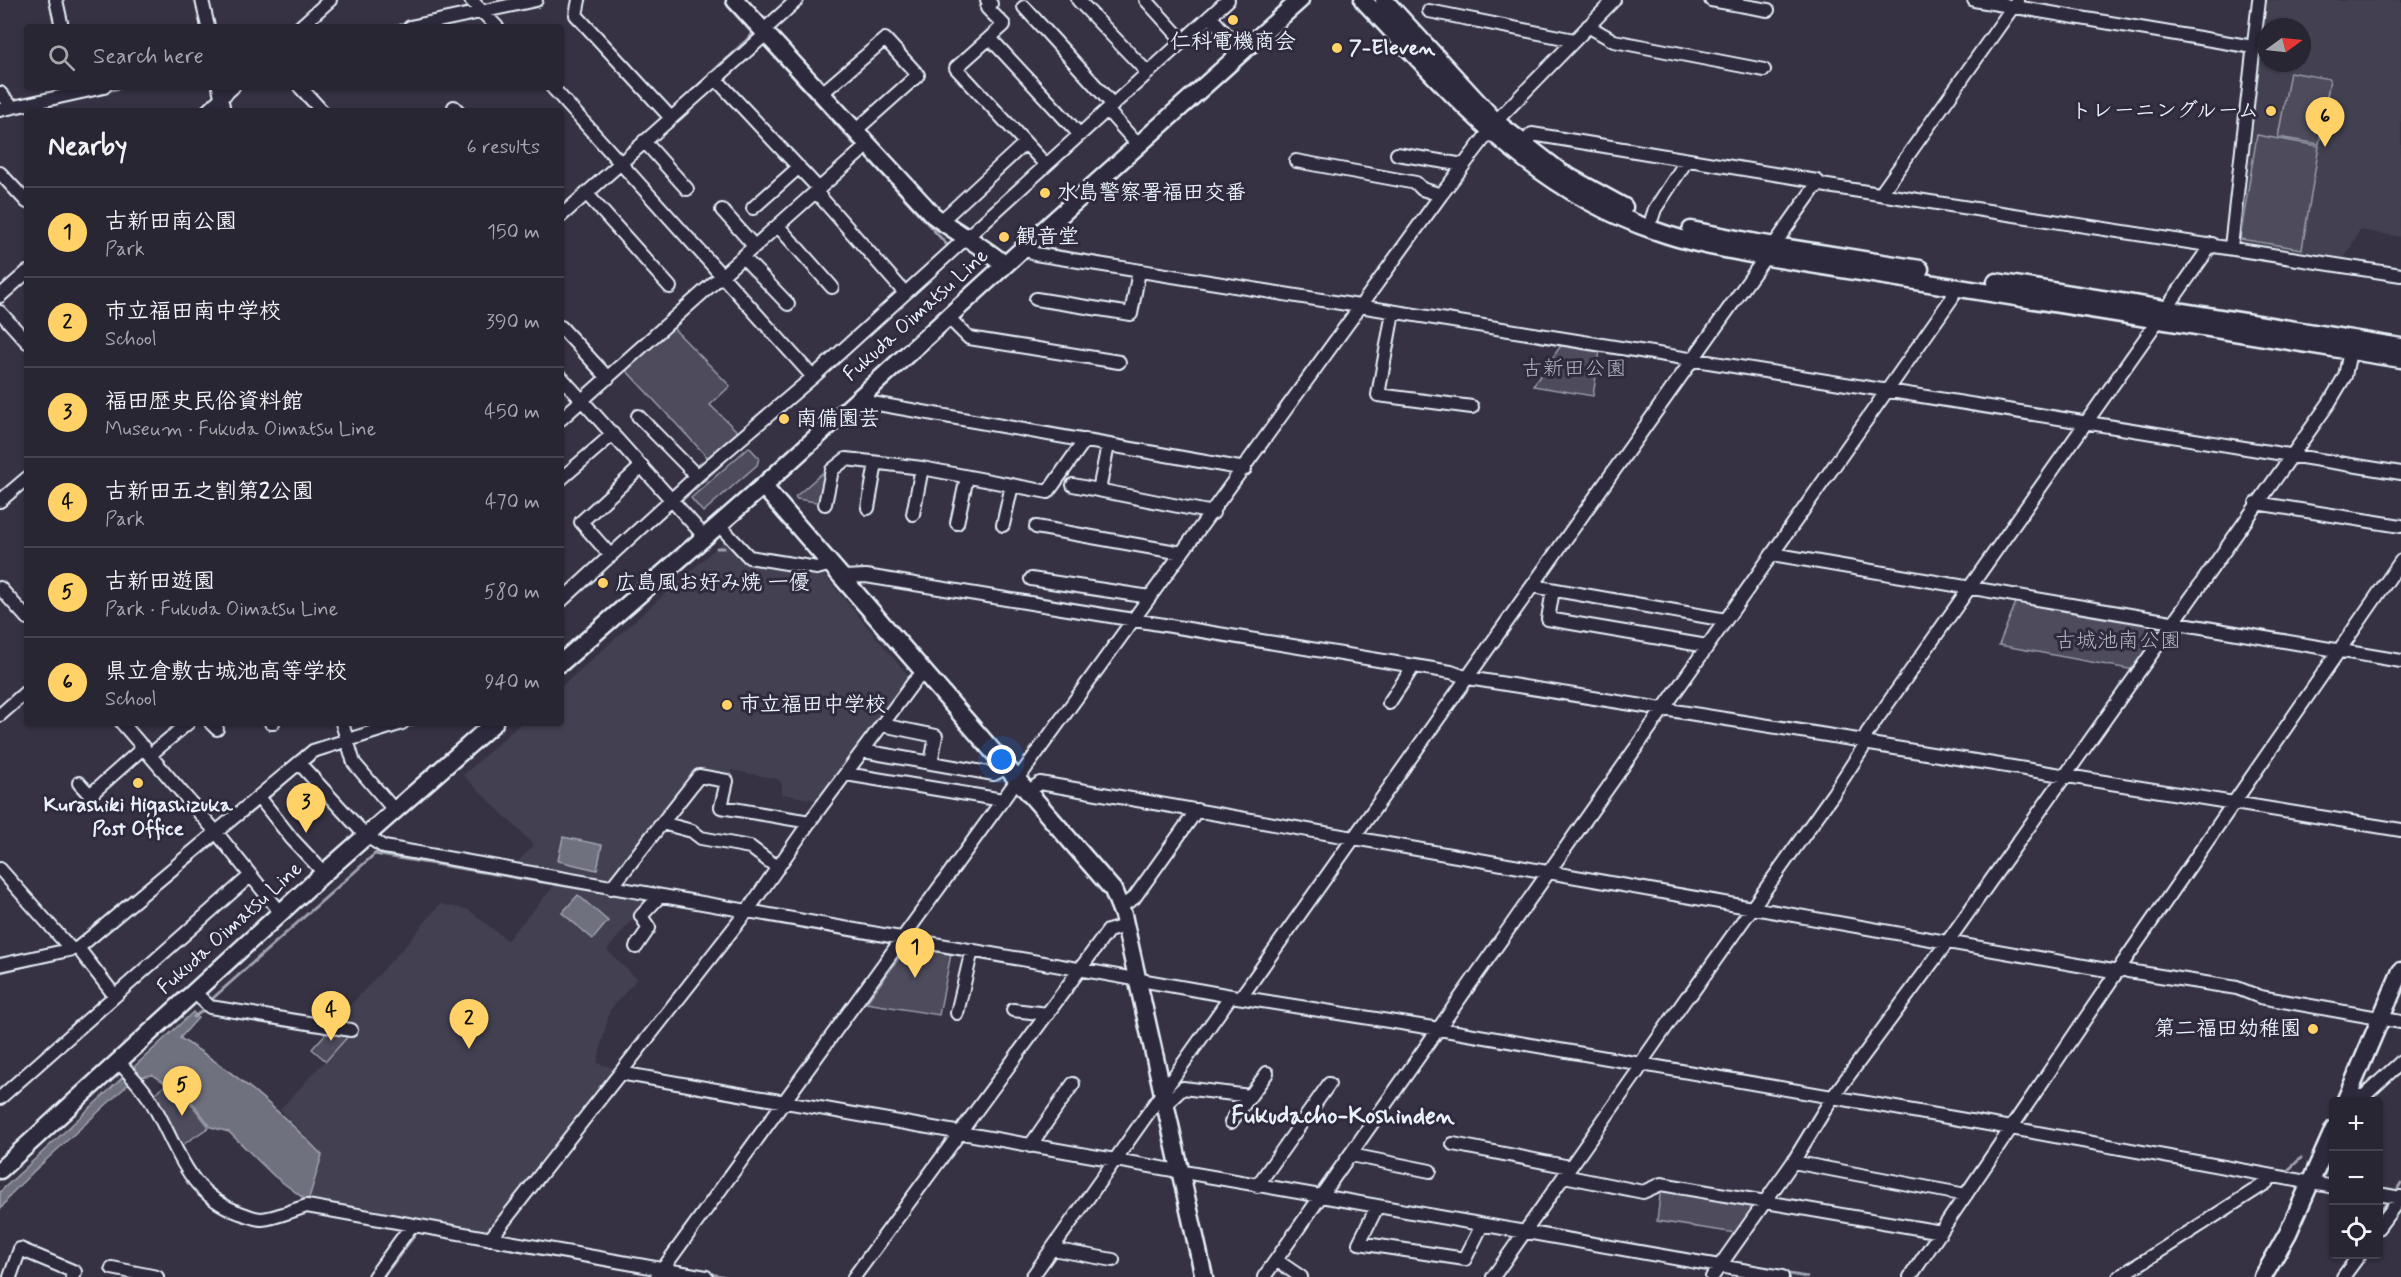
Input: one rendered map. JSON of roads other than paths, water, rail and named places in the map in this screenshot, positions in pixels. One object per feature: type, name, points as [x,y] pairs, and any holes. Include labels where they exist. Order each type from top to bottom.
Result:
[{"type":"street","points":[[56,0],[61,24]]},
{"type":"street","points":[[202,0],[207,24]]},
{"type":"street","points":[[303,24],[330,0]]},
{"type":"street","points":[[420,24],[478,7],[536,0]]},
{"type":"street","points":[[579,0],[576,15],[670,118]]},
{"type":"street","points":[[735,0],[941,221],[984,247],[1005,265]]},
{"type":"street","points":[[564,213],[715,78],[797,0]]},
{"type":"street","points":[[987,0],[991,4],[987,8],[1004,25],[956,68],[1046,165]]},
{"type":"street","points":[[1078,0],[1148,73]]},
{"type":"street","points":[[1146,0],[1183,41]]},
{"type":"street","points":[[564,598],[697,476],[813,376],[1228,0]]},
{"type":"street","name":"Fukuda Oimatsu Line","points":[[564,660],[763,486],[948,316],[1300,0]]},
{"type":"street","points":[[1363,0],[1544,175],[1571,192],[1623,218],[1689,241],[1771,251],[2162,314],[2401,359]]},
{"type":"street","points":[[1384,0],[1493,127],[1592,190],[1622,206],[1652,218],[1771,251],[1955,287],[2401,347]]},
{"type":"street","points":[[659,1273],[1003,800],[1023,786],[1150,597],[1364,308],[1441,195],[1493,127],[1574,40],[1591,28],[1614,0]]},
{"type":"street","points":[[1974,0],[2011,4],[2253,47]]},
{"type":"street","points":[[2232,244],[2259,0]]},
{"type":"street","points":[[1718,1],[1768,10]]},
{"type":"street","points":[[1881,192],[2011,4]]},
{"type":"street","points":[[478,7],[494,24]]},
{"type":"street","points":[[1024,7],[1110,108],[1138,145]]},
{"type":"street","points":[[1429,12],[1574,40]]},
{"type":"street","points":[[1210,16],[1242,52]]},
{"type":"street","points":[[1591,28],[1614,41],[1764,70]]},
{"type":"street","points":[[990,38],[1080,135]]},
{"type":"street","points":[[821,94],[885,39],[918,75],[855,131]]},
{"type":"street","points":[[715,78],[799,168],[905,293]]},
{"type":"street","points":[[0,93],[6,108],[26,108],[76,90]]},
{"type":"street","points":[[303,90],[319,108]]},
{"type":"street","points":[[555,90],[813,376]]},
{"type":"street","points":[[209,108],[220,92]]},
{"type":"street","points":[[220,92],[223,108]]},
{"type":"street","points":[[1522,144],[1532,134],[1819,183],[2215,244],[2232,244],[2401,274]]},
{"type":"street","points":[[644,141],[687,189]]},
{"type":"street","points":[[941,221],[1025,142]]},
{"type":"street","points":[[564,416],[868,145]]},
{"type":"street","points":[[1397,154],[1464,165]]},
{"type":"street","points":[[1652,218],[1655,209],[1687,160]]},
{"type":"street","points":[[1296,161],[1416,183],[1422,189],[1441,195]]},
{"type":"street","points":[[753,208],[799,168]]},
{"type":"street","points":[[0,173],[24,199]]},
{"type":"street","points":[[1032,1277],[1113,1161],[1164,1100],[1349,837],[1533,586],[1689,360],[1819,183]]},
{"type":"street","points":[[586,193],[670,286]]},
{"type":"street","points":[[722,210],[755,247]]},
{"type":"street","points":[[778,226],[832,287]]},
{"type":"street","points":[[1493,1277],[1520,1232],[1637,1065],[1691,994],[1750,907],[1833,794],[1865,740],[2162,314],[2215,244]]},
{"type":"street","points":[[1025,247],[1035,254],[1689,360],[1889,388],[2295,452],[2401,473]]},
{"type":"street","points":[[743,257],[788,304]]},
{"type":"street","points":[[1036,299],[1131,314],[1140,271]]},
{"type":"street","points":[[0,296],[24,275]]},
{"type":"street","points":[[1264,1277],[1952,298],[1955,287]]},
{"type":"street","points":[[0,312],[24,339]]},
{"type":"street","points":[[1393,312],[1378,395],[1472,407]]},
{"type":"street","points":[[948,316],[969,338],[1119,362]]},
{"type":"street","points":[[564,330],[608,378]]},
{"type":"street","points":[[1712,1277],[1793,1162],[1832,1098],[1948,941],[2256,503],[2295,452],[2345,376],[2350,351]]},
{"type":"street","points":[[564,380],[704,536]]},
{"type":"street","points":[[862,394],[872,403],[1245,468]]},
{"type":"street","points":[[638,416],[697,476]]},
{"type":"street","points":[[564,476],[613,434]]},
{"type":"street","points":[[825,504],[832,470],[846,459],[922,468],[1048,492],[1085,441]]},
{"type":"street","points":[[1099,490],[1108,445]]},
{"type":"street","points":[[868,508],[876,463]]},
{"type":"street","points":[[611,556],[581,522],[642,466]]},
{"type":"street","points":[[913,514],[922,468]]},
{"type":"street","points":[[957,523],[967,477]]},
{"type":"street","points":[[0,501],[24,480]]},
{"type":"street","points":[[1003,525],[1012,485]]},
{"type":"street","points":[[1073,485],[1213,513]]},
{"type":"street","points":[[763,486],[1113,890],[1125,926],[1204,1277]]},
{"type":"street","points":[[2256,503],[2401,526]]},
{"type":"street","points":[[718,524],[749,557],[1137,619],[1413,667],[1664,706],[2401,830]]},
{"type":"street","points":[[1036,527],[1182,553]]},
{"type":"street","points":[[1772,554],[2401,661]]},
{"type":"street","points":[[1910,1277],[2342,651],[2401,561]]},
{"type":"street","points":[[1030,579],[1150,597]]},
{"type":"street","points":[[1533,586],[1726,620]]},
{"type":"street","points":[[0,588],[24,615]]},
{"type":"street","points":[[1553,590],[1548,619],[1707,646]]},
{"type":"street","points":[[1389,703],[1413,667]]},
{"type":"street","points":[[490,1239],[748,910],[810,822],[924,672]]},
{"type":"street","points":[[0,715],[24,694]]},
{"type":"street","points":[[882,725],[936,736],[931,763]]},
{"type":"street","points":[[125,726],[216,832],[281,913]]},
{"type":"street","points":[[79,783],[90,795],[184,726]]},
{"type":"street","points":[[0,965],[75,948],[342,726]]},
{"type":"street","points":[[343,726],[350,742],[354,763],[395,811]]},
{"type":"street","points":[[313,751],[350,742],[394,726]]},
{"type":"street","name":"Fukuda Oimatsu Line","points":[[0,1170],[127,1071],[194,992],[324,873],[491,726]]},
{"type":"street","points":[[863,751],[994,774],[1007,767]]},
{"type":"street","points":[[298,763],[366,836],[384,847],[1236,997],[1439,1029],[2014,1129],[2329,1186]]},
{"type":"street","points":[[846,774],[1003,800]]},
{"type":"street","points":[[611,888],[699,776],[727,781],[721,807],[810,822]]},
{"type":"street","points":[[1023,786],[1040,783],[1948,941],[2237,988],[2260,997],[2401,1022]]},
{"type":"street","points":[[259,797],[292,839],[324,873]]},
{"type":"street","points":[[1120,907],[1134,898],[1197,810]]},
{"type":"street","points":[[662,823],[692,831],[701,838],[750,847],[778,868]]},
{"type":"street","points":[[2,876],[75,948],[115,996]]},
{"type":"street","points":[[0,1098],[250,876]]},
{"type":"street","points":[[636,948],[649,928],[641,916],[660,896]]},
{"type":"street","points":[[854,1277],[1108,931],[1125,926]]},
{"type":"street","points":[[957,1013],[972,950]]},
{"type":"street","points":[[2347,1097],[2401,971]]},
{"type":"street","points":[[194,992],[210,1007],[351,1030]]},
{"type":"street","points":[[1013,1010],[1048,1014]]},
{"type":"street","points":[[2363,1097],[2401,1062]]},
{"type":"street","points":[[127,1071],[155,1108],[180,1161],[193,1180],[207,1194],[228,1208],[253,1217],[264,1219],[307,1206],[490,1239],[659,1273],[706,1277]]},
{"type":"street","points":[[620,1073],[1180,1173],[1259,1184],[1321,1198],[1722,1264],[1775,1276]]},
{"type":"street","points":[[1231,1122],[1267,1073]]},
{"type":"street","points":[[1030,1146],[1073,1084]]},
{"type":"street","points":[[1259,1184],[1329,1084]]},
{"type":"street","points":[[1164,1100],[1183,1088],[1250,1096]]},
{"type":"street","points":[[2263,1277],[2288,1233],[2329,1140]]},
{"type":"street","points":[[1453,1144],[1566,1168],[1642,1192],[1661,1184],[1766,1200],[1941,1232]]},
{"type":"street","points":[[1351,1155],[1430,1171]]},
{"type":"street","points":[[1793,1162],[1966,1195]]},
{"type":"street","points":[[2119,1277],[2278,1177]]},
{"type":"street","points":[[2383,1195],[2401,1197],[2383,1222]]},
{"type":"street","points":[[1377,1207],[1359,1243],[1465,1259],[1482,1225]]},
{"type":"street","points":[[374,1277],[412,1225]]},
{"type":"street","points":[[10,1277],[20,1249],[75,1272],[72,1277]]},
{"type":"street","points":[[1052,1249],[1113,1260]]},
{"type":"street","points":[[2343,1277],[2356,1259]]},
{"type":"street","points":[[1276,1260],[1301,1277]]},
{"type":"street","points":[[112,1268],[157,1277]]},
{"type":"water","points":[[563,837],[602,845],[597,870],[558,861]]},
{"type":"water","points":[[578,895],[608,921],[593,939],[562,913]]},
{"type":"water","points":[[193,1012],[198,1018],[180,1038],[255,1092],[322,1155],[309,1198],[306,1200],[274,1176],[229,1132],[211,1127],[191,1101],[153,1075],[138,1077],[132,1081],[34,1171],[12,1193],[0,1210],[0,1192]]},
{"type":"waterway","points":[[679,103],[753,34],[728,6]]},
{"type":"waterway","points":[[404,24],[408,23]]},
{"type":"waterway","points":[[764,45],[855,145]]},
{"type":"waterway","points":[[107,91],[112,90]]},
{"type":"waterway","points":[[1825,180],[1878,187],[1907,146]]},
{"type":"waterway","points":[[866,156],[949,247]]},
{"type":"waterway","points":[[1043,248],[1170,270]]},
{"type":"waterway","points":[[680,502],[738,449]]},
{"type":"waterway","points":[[603,570],[671,509]]},
{"type":"waterway","points":[[717,548],[724,548]]},
{"type":"waterway","points":[[350,726],[352,736]]},
{"type":"waterway","points":[[403,728],[409,726]]},
{"type":"waterway","points":[[306,765],[320,755]]},
{"type":"waterway","points":[[2244,800],[2270,760]]},
{"type":"waterway","points":[[266,800],[300,770]]},
{"type":"waterway","points":[[1349,834],[1384,786]]},
{"type":"waterway","points":[[232,827],[260,805]]},
{"type":"waterway","points":[[1285,925],[1345,839]]},
{"type":"waterway","points":[[138,905],[216,842]]},
{"type":"waterway","points":[[212,999],[378,851]]},
{"type":"waterway","points":[[374,854],[620,895]]},
{"type":"waterway","points":[[669,904],[681,905]]},
{"type":"waterway","points":[[885,973],[905,945]]},
{"type":"waterway","points":[[0,972],[77,954]]},
{"type":"waterway","points":[[2114,987],[2122,975]]},
{"type":"waterway","points":[[194,1017],[205,1009]]},
{"type":"waterway","points":[[1637,1059],[1650,1040]]},
{"type":"waterway","points":[[589,1104],[611,1074]]},
{"type":"waterway","points":[[2285,1173],[2301,1158]]},
{"type":"waterway","points":[[2398,1188],[2401,1183]]},
{"type":"waterway","points":[[1521,1226],[1541,1198]]},
{"type":"waterway","points":[[383,1277],[417,1232]]},
{"type":"waterway","points":[[2342,1268],[2348,1259]]},
{"type":"waterway","points":[[1783,1273],[1807,1277]]},
{"type":"waterway","points":[[710,1274],[726,1277]]},
{"type":"place","name":"仁科電機商会","points":[[1233,20]]},
{"type":"place","name":"7-Eleven","points":[[1337,48]]},
{"type":"place","name":"トレーニングルーム","points":[[2271,111]]},
{"type":"place","name":"県立倉敷古城池高等学校","points":[[2325,147]]},
{"type":"place","name":"水島警察署福田交番","points":[[1045,193]]},
{"type":"place","name":"観音堂","points":[[1004,237]]},
{"type":"place","name":"南備園芸","points":[[784,419]]},
{"type":"place","name":"広島風お好み焼 一優","points":[[603,583]]},
{"type":"place","name":"市立福田中学校","points":[[727,705]]},
{"type":"place","name":"Kurashiki Higashizuka Post Office","points":[[138,783]]},
{"type":"place","name":"福田歴史民俗資料館","points":[[306,833]]},
{"type":"place","name":"古新田南公園","points":[[915,978]]},
{"type":"place","name":"第二福田幼稚園","points":[[2313,1029]]},
{"type":"place","name":"古新田五之割第2公園","points":[[331,1041]]},
{"type":"place","name":"市立福田南中学校","points":[[469,1049]]},
{"type":"place","name":"古新田遊園","points":[[182,1116]]},
{"type":"district","name":"Fukudacho-Koshinden","points":[[1343,1116]]},
{"type":"park label","name":"古新田公園","points":[[1574,369]]},
{"type":"park label","name":"古城池南公園","points":[[2118,641]]}]
